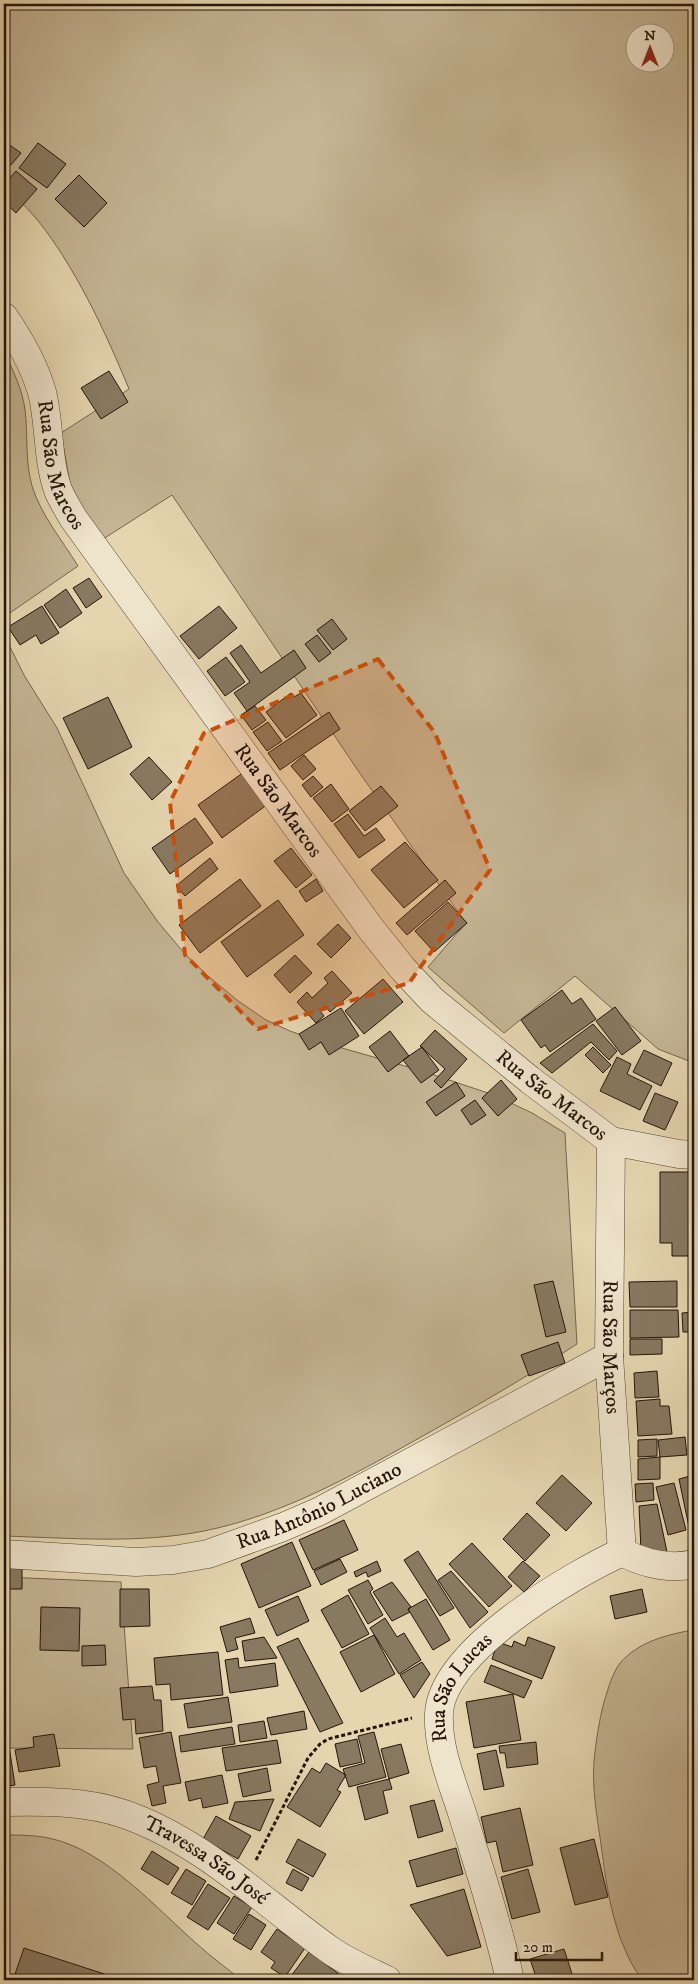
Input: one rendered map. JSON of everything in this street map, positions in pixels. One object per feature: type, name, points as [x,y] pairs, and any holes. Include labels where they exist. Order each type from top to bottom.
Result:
[{"type":"street","name":"Rua São Marcos","points":[[4,317],[24,348],[36,373],[42,394],[53,472],[59,491],[73,518],[371,929],[403,969],[432,1000],[530,1080],[612,1141],[694,1155]]},
{"type":"street","name":"Rua São Marços","points":[[612,1141],[609,1356],[622,1552]]},
{"type":"street","name":"Rua Antônio Luciano","points":[[4,1554],[136,1562],[174,1560],[208,1554],[283,1527],[320,1511],[609,1356]]},
{"type":"street","points":[[622,1552],[642,1562],[660,1566],[677,1567],[694,1564]]},
{"type":"street","name":"Rua São Lucas","points":[[510,1980],[500,1934],[447,1764],[440,1731],[439,1712],[442,1698],[449,1683],[460,1668],[475,1651],[502,1627],[566,1581],[622,1552]]},
{"type":"street","name":"Travessa São José","points":[[4,1802],[89,1805],[125,1814],[175,1837],[332,1952],[387,1980]]},
{"type":"path","points":[[243,1885],[308,1758],[320,1744],[340,1734],[439,1712]]},
{"type":"highlighted area","points":[[378,659],[435,733],[490,870],[409,983],[258,1029],[185,955],[170,802],[204,733]]},
{"type":"shaded area","points":[[4,4],[694,4],[694,1063],[658,1049],[575,976],[504,1033],[428,967],[466,923],[361,775],[172,495],[100,541],[79,505],[70,483],[61,433],[129,389],[110,345],[76,277],[35,217],[4,183]]},
{"type":"shaded area","points":[[4,352],[17,380],[24,402],[28,467],[32,486],[46,517],[78,566],[4,617]]},
{"type":"shaded area","points":[[4,635],[24,675],[57,728],[124,873],[158,922],[185,954],[208,976],[237,1000],[266,1020],[290,1031],[494,1095],[532,1113],[565,1133],[577,1344],[537,1370],[364,1469],[286,1506],[259,1516],[204,1531],[154,1538],[129,1539],[4,1536]]},
{"type":"shaded area","points":[[4,1577],[121,1582],[133,1749],[4,1748]]},
{"type":"shaded area","points":[[694,1630],[694,1980],[642,1980],[632,1965],[618,1932],[609,1897],[594,1792],[594,1761],[597,1739],[607,1692],[612,1677],[620,1663],[644,1644],[674,1634]]},
{"type":"shaded area","points":[[4,1835],[35,1836],[53,1839],[93,1856],[148,1898],[202,1949],[241,1980],[4,1980]]},
{"type":"building","points":[[4,141],[21,153],[11,165],[4,159]]},
{"type":"building","points":[[38,143],[66,164],[47,188],[19,168]]},
{"type":"building","points":[[16,171],[37,189],[16,213],[4,202],[4,185]]},
{"type":"building","points":[[79,175],[107,203],[84,227],[55,199]]},
{"type":"building","points":[[109,371],[128,402],[101,419],[81,388]]},
{"type":"building","points":[[89,578],[102,597],[86,608],[73,588]]},
{"type":"building","points":[[66,589],[82,613],[60,628],[44,605]]},
{"type":"building","points":[[42,606],[59,633],[41,644],[36,635],[20,645],[8,627]]},
{"type":"building","points":[[219,606],[237,628],[199,659],[180,636]]},
{"type":"building","points":[[332,619],[347,639],[333,650],[317,630]]},
{"type":"building","points":[[317,635],[331,653],[319,662],[305,644]]},
{"type":"building","points":[[241,645],[261,673],[294,650],[306,668],[247,711],[234,693],[250,682],[230,653]]},
{"type":"building","points":[[226,657],[245,682],[225,696],[207,671]]},
{"type":"building","points":[[291,693],[294,697],[301,693],[317,715],[286,738],[266,712]]},
{"type":"building","points":[[108,697],[132,747],[88,769],[63,718]]},
{"type":"building","points":[[255,706],[266,720],[252,730],[241,715]]},
{"type":"building","points":[[329,712],[340,729],[280,770],[268,753]]},
{"type":"building","points":[[268,722],[282,741],[267,751],[253,732]]},
{"type":"building","points":[[304,755],[316,769],[303,780],[291,766]]},
{"type":"building","points":[[149,757],[172,782],[152,800],[130,774]]},
{"type":"building","points":[[244,772],[268,804],[222,838],[198,805]]},
{"type":"building","points":[[313,776],[323,787],[311,797],[302,785]]},
{"type":"building","points":[[331,784],[349,809],[332,822],[313,798]]},
{"type":"building","points":[[381,786],[398,806],[365,831],[349,811]]},
{"type":"building","points":[[348,814],[364,836],[376,828],[385,840],[359,858],[334,824]]},
{"type":"building","points":[[195,818],[213,843],[170,874],[152,848]]},
{"type":"building","points":[[405,842],[438,880],[404,908],[371,870]]},
{"type":"building","points":[[291,848],[312,875],[296,888],[274,861]]},
{"type":"building","points":[[210,858],[218,869],[185,896],[176,886]]},
{"type":"building","points":[[240,879],[261,906],[200,953],[179,925]]},
{"type":"building","points":[[316,879],[323,891],[306,902],[299,891]]},
{"type":"building","points":[[445,880],[456,893],[407,935],[396,923]]},
{"type":"building","points":[[278,900],[304,935],[247,977],[221,942]]},
{"type":"building","points":[[448,902],[467,923],[434,952],[415,931]]},
{"type":"building","points":[[338,924],[351,938],[331,958],[317,944]]},
{"type":"building","points":[[295,955],[312,973],[290,993],[274,975]]},
{"type":"building","points":[[332,971],[352,993],[330,1012],[325,1006],[320,1011],[324,1016],[316,1023],[297,1002],[307,992],[312,998],[328,983],[324,978]]},
{"type":"building","points":[[383,979],[403,1002],[364,1034],[345,1011]]},
{"type":"building","points":[[562,990],[572,1004],[581,998],[596,1019],[550,1052],[545,1045],[541,1048],[521,1020]]},
{"type":"building","points":[[615,1007],[641,1041],[622,1055],[596,1021]]},
{"type":"building","points":[[341,1008],[359,1036],[329,1055],[321,1042],[309,1050],[299,1034]]},
{"type":"building","points":[[593,1024],[617,1051],[609,1060],[591,1042],[552,1073],[540,1063]]},
{"type":"building","points":[[435,1030],[467,1059],[441,1088],[434,1081],[445,1069],[420,1046]]},
{"type":"building","points":[[390,1031],[409,1056],[388,1072],[369,1047]]},
{"type":"building","points":[[422,1047],[439,1070],[421,1083],[403,1060]]},
{"type":"building","points":[[593,1047],[611,1065],[603,1073],[585,1055]]},
{"type":"building","points":[[644,1050],[672,1063],[661,1086],[633,1072]]},
{"type":"building","points":[[617,1057],[631,1064],[627,1074],[652,1086],[640,1110],[600,1091]]},
{"type":"building","points":[[501,1080],[517,1099],[498,1116],[482,1098]]},
{"type":"building","points":[[456,1082],[465,1096],[436,1116],[426,1102]]},
{"type":"building","points":[[655,1093],[678,1102],[665,1130],[643,1121]]},
{"type":"building","points":[[475,1100],[486,1115],[471,1125],[461,1110]]},
{"type":"building","points":[[660,1172],[694,1172],[694,1256],[672,1256],[672,1243],[660,1243]]},
{"type":"building","points":[[553,1281],[566,1332],[546,1337],[534,1285]]},
{"type":"building","points":[[677,1281],[677,1307],[630,1307],[629,1282]]},
{"type":"building","points":[[630,1310],[678,1310],[679,1337],[630,1338]]},
{"type":"building","points":[[694,1312],[694,1332],[683,1332],[682,1313]]},
{"type":"building","points":[[630,1339],[662,1339],[662,1354],[630,1355]]},
{"type":"building","points":[[558,1342],[565,1363],[529,1376],[521,1355]]},
{"type":"building","points":[[657,1371],[659,1397],[635,1398],[634,1373]]},
{"type":"building","points":[[660,1399],[660,1406],[669,1406],[672,1434],[638,1436],[636,1401]]},
{"type":"building","points":[[685,1437],[687,1455],[660,1457],[658,1440]]},
{"type":"building","points":[[657,1439],[657,1456],[638,1457],[638,1440]]},
{"type":"building","points":[[660,1457],[660,1479],[638,1480],[638,1459]]},
{"type":"building","points":[[562,1475],[592,1503],[566,1531],[536,1503]]},
{"type":"building","points":[[694,1475],[694,1532],[690,1532],[679,1479]]},
{"type":"building","points":[[653,1483],[654,1500],[636,1502],[635,1484]]},
{"type":"building","points":[[674,1483],[686,1530],[668,1535],[656,1487]]},
{"type":"building","points":[[657,1504],[667,1552],[641,1550],[639,1506]]},
{"type":"building","points":[[527,1513],[550,1535],[525,1561],[503,1539]]},
{"type":"building","points":[[344,1520],[358,1550],[313,1570],[299,1540]]},
{"type":"building","points":[[292,1542],[311,1586],[259,1608],[241,1564]]},
{"type":"building","points":[[472,1543],[512,1586],[489,1607],[449,1564]]},
{"type":"building","points":[[418,1551],[454,1608],[440,1616],[404,1560]]},
{"type":"building","points":[[340,1559],[347,1572],[321,1585],[314,1571]]},
{"type":"building","points":[[377,1561],[381,1571],[368,1577],[366,1572],[356,1577],[354,1572]]},
{"type":"building","points":[[523,1561],[540,1576],[524,1592],[508,1577]]},
{"type":"building","points":[[4,1567],[22,1567],[22,1589],[4,1589]]},
{"type":"building","points":[[451,1571],[488,1612],[470,1628],[438,1580]]},
{"type":"building","points":[[368,1580],[373,1589],[370,1592],[383,1615],[368,1624],[348,1590]]},
{"type":"building","points":[[392,1582],[411,1607],[408,1609],[410,1612],[392,1621],[373,1592]]},
{"type":"building","points":[[120,1589],[149,1589],[150,1626],[120,1627]]},
{"type":"building","points":[[642,1589],[647,1612],[615,1619],[610,1596]]},
{"type":"building","points":[[348,1595],[369,1634],[342,1648],[321,1610]]},
{"type":"building","points":[[298,1596],[309,1621],[277,1636],[265,1610]]},
{"type":"building","points":[[426,1599],[450,1640],[433,1650],[408,1609]]},
{"type":"building","points":[[4,1604],[9,1604],[8,1636],[4,1636]]},
{"type":"building","points":[[41,1607],[80,1608],[79,1651],[40,1650]]},
{"type":"building","points":[[250,1618],[255,1633],[235,1638],[238,1649],[227,1652],[220,1627]]},
{"type":"building","points":[[385,1618],[397,1637],[404,1633],[421,1660],[399,1674],[370,1628]]},
{"type":"building","points":[[374,1635],[395,1674],[361,1692],[340,1652]]},
{"type":"building","points":[[264,1637],[277,1658],[245,1661],[242,1641]]},
{"type":"building","points":[[528,1637],[555,1647],[542,1679],[492,1659],[498,1642],[512,1647],[514,1641],[525,1646]]},
{"type":"building","points":[[298,1638],[343,1723],[320,1732],[277,1647]]},
{"type":"building","points":[[105,1645],[106,1665],[82,1666],[82,1646]]},
{"type":"building","points":[[218,1652],[223,1695],[171,1700],[170,1684],[156,1685],[154,1658]]},
{"type":"building","points":[[238,1658],[239,1668],[275,1663],[278,1686],[230,1693],[225,1660]]},
{"type":"building","points":[[422,1662],[430,1674],[414,1698],[400,1675]]},
{"type":"building","points":[[491,1665],[532,1681],[524,1698],[484,1682]]},
{"type":"building","points":[[152,1686],[154,1700],[161,1700],[163,1731],[136,1734],[135,1719],[123,1720],[120,1688]]},
{"type":"building","points":[[513,1694],[521,1740],[474,1748],[466,1702]]},
{"type":"building","points":[[228,1697],[232,1722],[188,1728],[184,1704]]},
{"type":"building","points":[[304,1711],[307,1729],[271,1735],[267,1718]]},
{"type":"building","points":[[264,1721],[267,1738],[240,1742],[238,1725]]},
{"type":"building","points":[[232,1727],[235,1744],[181,1752],[179,1736]]},
{"type":"building","points":[[171,1732],[181,1783],[163,1786],[166,1803],[152,1806],[147,1785],[159,1782],[156,1766],[144,1768],[139,1738]]},
{"type":"building","points":[[374,1732],[386,1777],[349,1787],[343,1769],[365,1763],[358,1736]]},
{"type":"building","points":[[54,1734],[60,1766],[19,1772],[15,1750],[34,1747],[33,1737]]},
{"type":"building","points":[[357,1739],[362,1762],[340,1767],[335,1744]]},
{"type":"building","points":[[4,1740],[8,1740],[15,1785],[4,1787]]},
{"type":"building","points":[[277,1740],[281,1763],[226,1771],[222,1748]]},
{"type":"building","points":[[536,1742],[538,1764],[507,1768],[505,1753],[500,1753],[499,1746]]},
{"type":"building","points":[[401,1744],[409,1773],[389,1779],[381,1749]]},
{"type":"building","points":[[496,1750],[504,1786],[484,1790],[477,1754]]},
{"type":"building","points":[[326,1763],[346,1775],[337,1790],[341,1792],[320,1827],[287,1807],[312,1768],[320,1773]]},
{"type":"building","points":[[267,1768],[271,1791],[243,1797],[238,1774]]},
{"type":"building","points":[[222,1775],[228,1803],[203,1808],[201,1798],[189,1801],[185,1782]]},
{"type":"building","points":[[389,1779],[392,1789],[383,1791],[388,1813],[365,1820],[357,1787]]},
{"type":"building","points":[[274,1799],[260,1831],[229,1819],[235,1802]]},
{"type":"building","points":[[434,1800],[443,1831],[418,1838],[410,1806]]},
{"type":"building","points":[[520,1808],[533,1865],[503,1872],[496,1841],[487,1843],[481,1817]]},
{"type":"building","points":[[216,1816],[251,1836],[238,1859],[203,1839]]},
{"type":"building","points":[[298,1839],[326,1854],[313,1877],[286,1862]]},
{"type":"building","points":[[594,1839],[608,1897],[575,1905],[560,1848]]},
{"type":"building","points":[[456,1848],[463,1874],[417,1887],[409,1861]]},
{"type":"building","points":[[152,1851],[179,1868],[168,1885],[141,1869]]},
{"type":"building","points":[[186,1869],[206,1881],[192,1905],[171,1893]]},
{"type":"building","points":[[293,1869],[309,1878],[302,1891],[286,1883]]},
{"type":"building","points":[[528,1869],[540,1912],[512,1919],[501,1877]]},
{"type":"building","points":[[208,1884],[230,1898],[208,1930],[187,1917]]},
{"type":"building","points":[[464,1889],[481,1947],[447,1956],[410,1905]]},
{"type":"building","points":[[234,1896],[252,1907],[234,1934],[217,1923]]},
{"type":"building","points":[[249,1914],[266,1925],[251,1950],[233,1939]]},
{"type":"building","points":[[277,1929],[305,1948],[285,1977],[271,1968],[275,1962],[261,1952]]},
{"type":"building","points":[[24,1948],[123,1980],[13,1980]]},
{"type":"building","points":[[564,1949],[574,1980],[537,1980],[530,1959]]},
{"type":"building","points":[[309,1952],[339,1974],[335,1980],[288,1980]]}]
